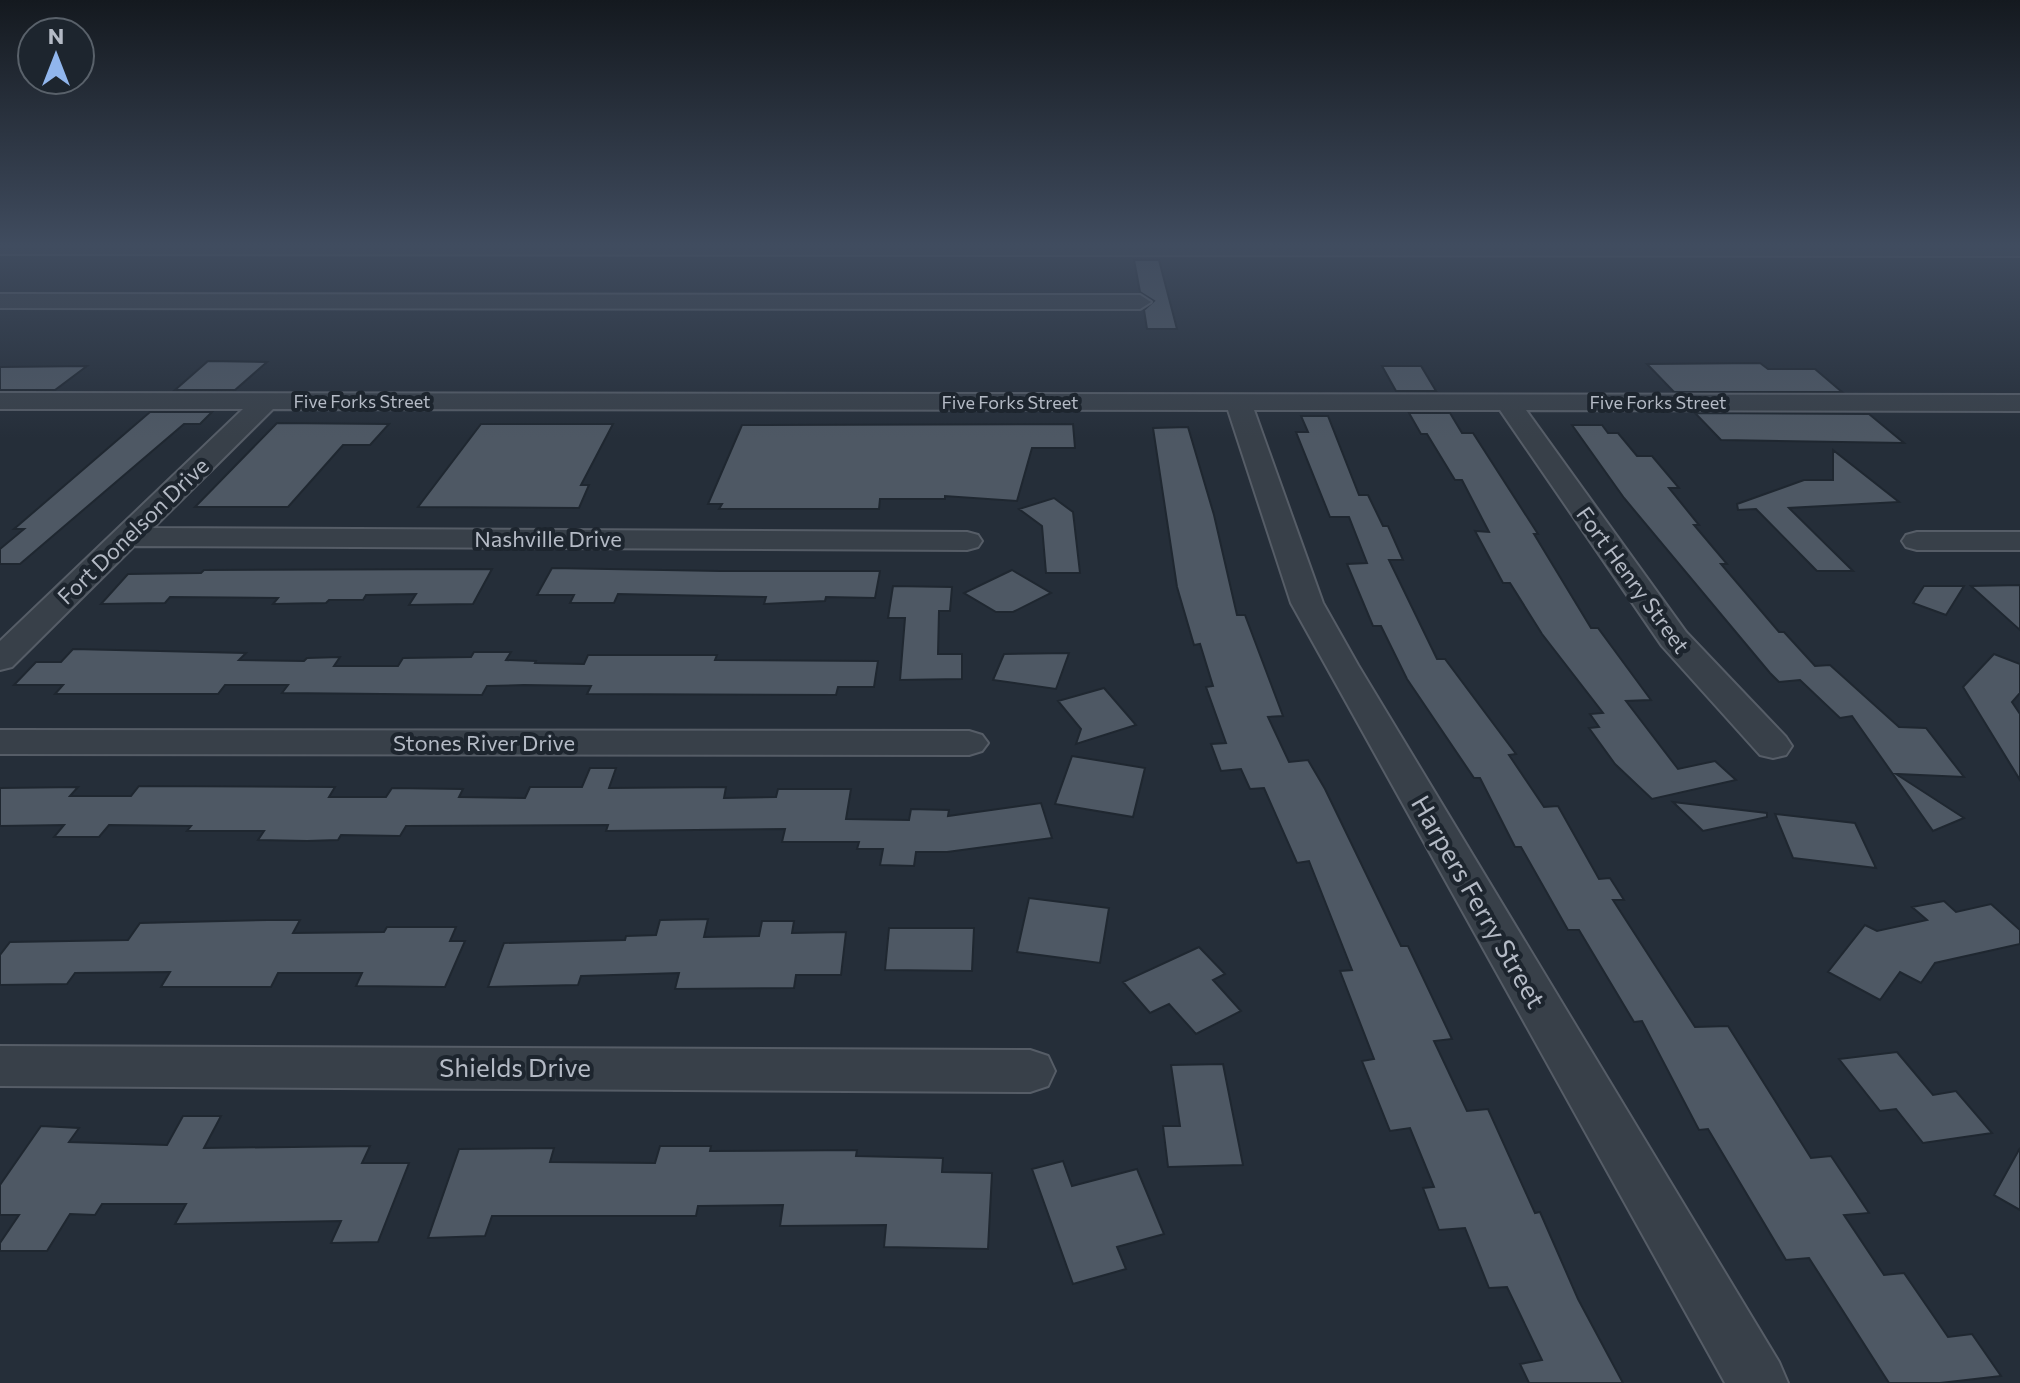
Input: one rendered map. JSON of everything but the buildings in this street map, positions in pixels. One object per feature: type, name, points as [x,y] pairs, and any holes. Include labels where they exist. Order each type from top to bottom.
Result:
[{"type":"street","name":"Five Forks Street","points":[[0,401],[2020,403]]},
{"type":"street","name":"Fort Donelson Drive","points":[[0,660],[265,402]]},
{"type":"street","name":"Fort Henry Street","points":[[1507,402],[1674,639],[1773,746]]},
{"type":"street","name":"Harpers Ferry Street","points":[[1239,403],[1307,603],[1340,665],[1758,1383]]},
{"type":"street","name":"Nashville Drive","points":[[128,537],[967,541]]},
{"type":"street","points":[[1917,541],[2020,541]]},
{"type":"street","name":"Stones River Drive","points":[[0,742],[969,743]]},
{"type":"street","name":"Shields Drive","points":[[0,1066],[1030,1071]]}]
